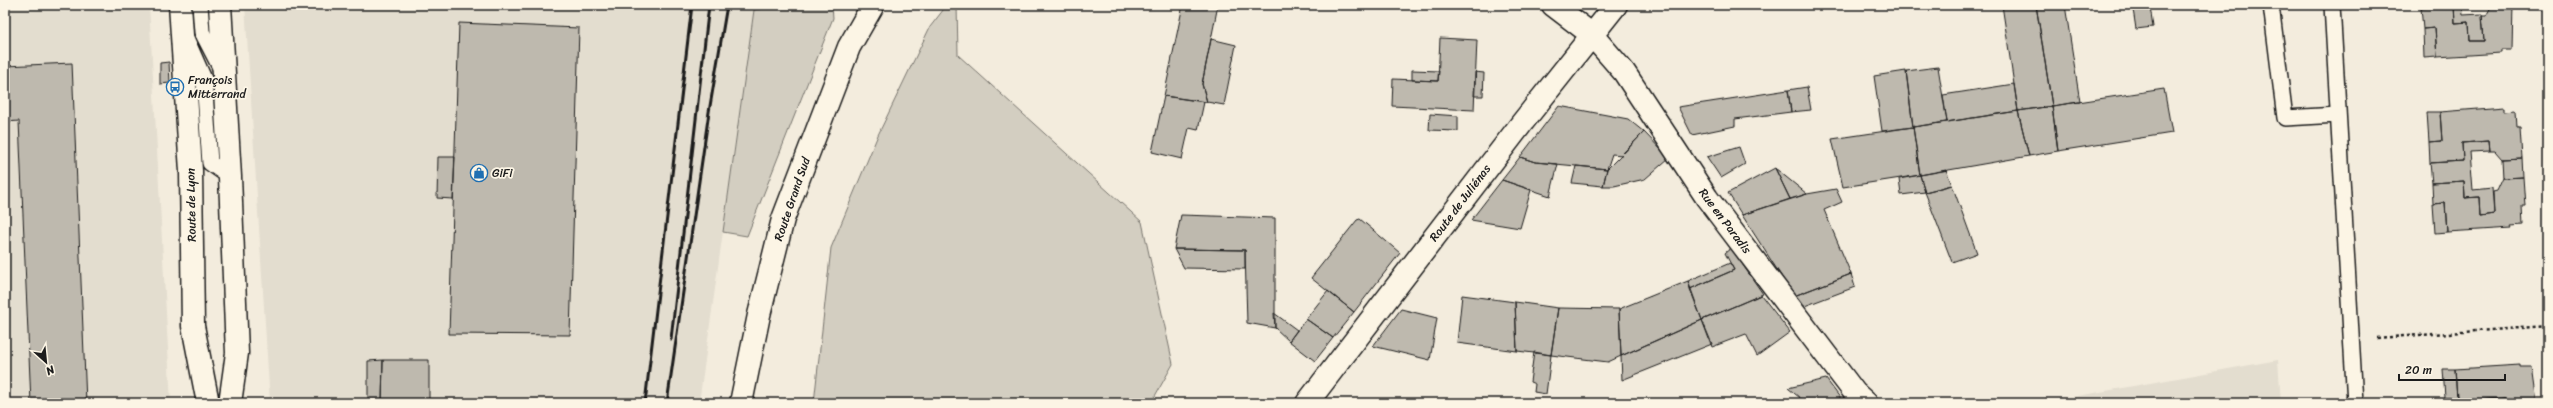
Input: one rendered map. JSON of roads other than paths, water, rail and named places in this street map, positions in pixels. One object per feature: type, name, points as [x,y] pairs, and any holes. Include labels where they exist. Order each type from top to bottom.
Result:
[{"type":"main road","name":"Route de Lyon","points":[[180,5],[191,171],[193,326],[208,403]]},
{"type":"main road","points":[[220,5],[230,176],[237,353],[230,403]]},
{"type":"main road","name":"Route Grand Sud","points":[[741,403],[759,315],[783,219],[849,47],[873,5]]},
{"type":"main road","name":"Rue en Paradis","points":[[1554,5],[1591,34],[1624,72],[1707,198],[1855,393],[1866,403]]},
{"type":"main road","name":"Route de Juliénas","points":[[1307,403],[1591,34],[1616,5]]},
{"type":"lane","points":[[200,5],[202,32],[224,75]]},
{"type":"lane","points":[[2271,5],[2285,118],[2338,115]]},
{"type":"lane","points":[[2332,5],[2355,403]]},
{"type":"lane","points":[[181,28],[204,79],[210,163],[230,176]]},
{"type":"railway","points":[[645,403],[692,5]]},
{"type":"railway","points":[[671,339],[709,5]]},
{"type":"railway","points":[[667,403],[709,112],[727,5]]},
{"type":"place","name":"François Mitterrand","points":[[175,87]]},
{"type":"place","name":"GiFi","points":[[479,173]]}]
